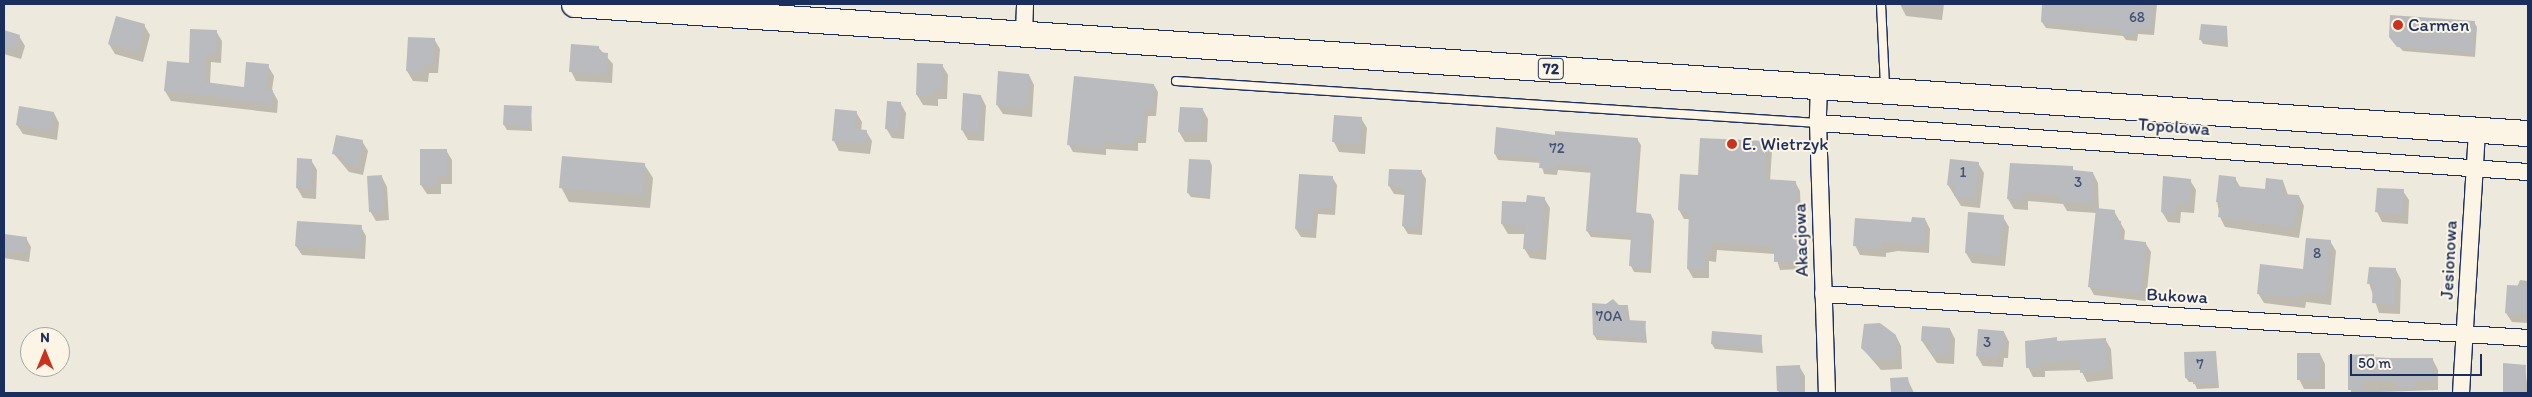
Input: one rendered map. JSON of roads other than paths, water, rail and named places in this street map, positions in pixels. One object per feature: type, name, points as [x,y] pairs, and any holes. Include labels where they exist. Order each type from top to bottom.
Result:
[{"type":"main road","name":"72","points":[[574,4],[2528,133]]},
{"type":"street","points":[[1024,34],[1025,4]]},
{"type":"street","name":"Akacjowa","points":[[1819,86],[1818,123],[1827,393]]},
{"type":"street","name":"Topolowa","points":[[1818,123],[2528,172]]},
{"type":"street","name":"Jesionowa","points":[[2461,393],[2477,129]]},
{"type":"street","name":"Bukowa","points":[[1823,294],[2528,338]]},
{"type":"lane","points":[[1882,4],[1886,91]]},
{"type":"lane","points":[[1176,81],[1818,123]]},
{"type":"place","name":"Carmen","points":[[2398,25]]},
{"type":"place","name":"E. Wietrzyk","points":[[1732,144]]}]
